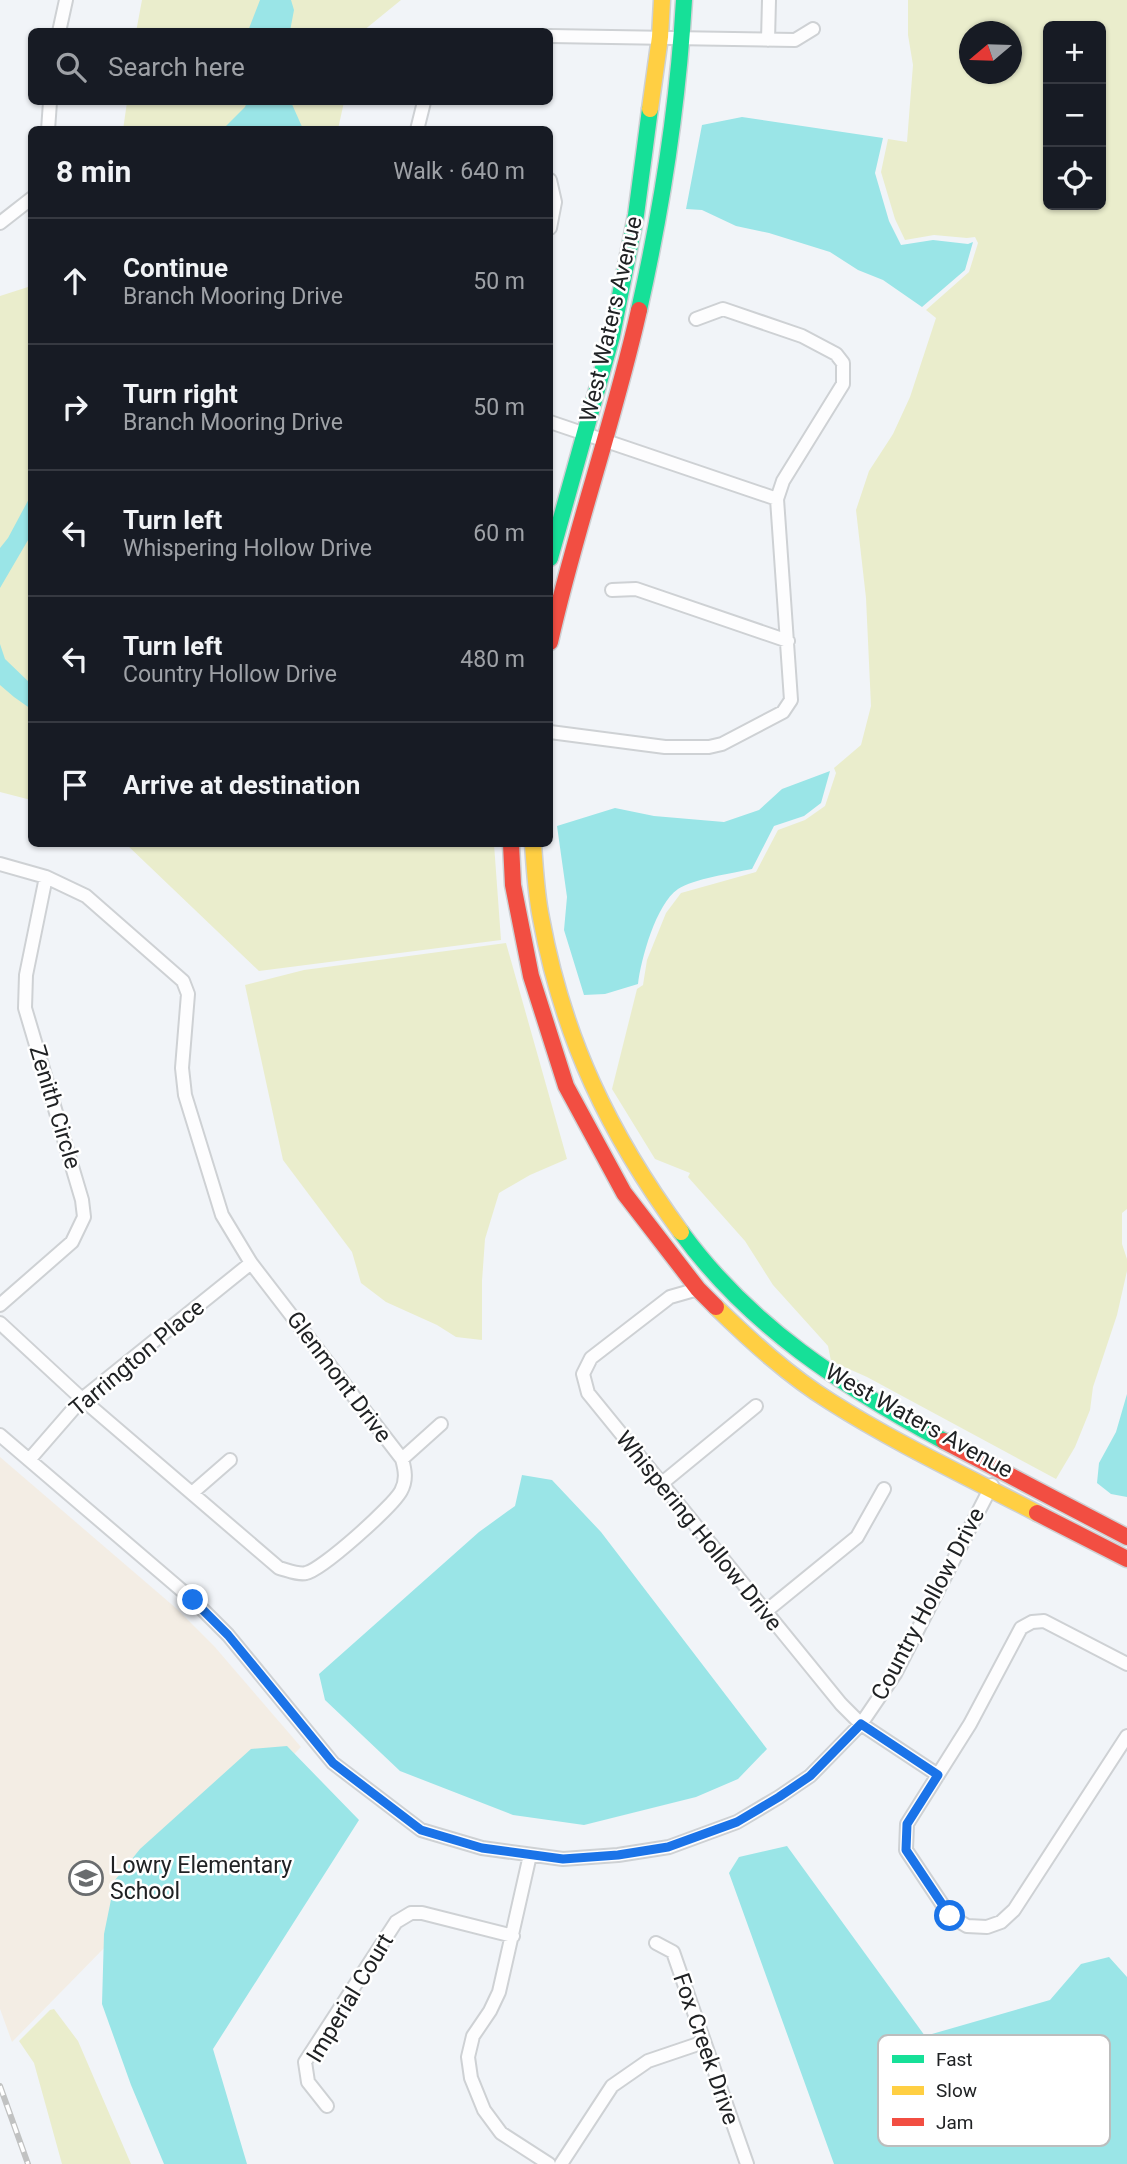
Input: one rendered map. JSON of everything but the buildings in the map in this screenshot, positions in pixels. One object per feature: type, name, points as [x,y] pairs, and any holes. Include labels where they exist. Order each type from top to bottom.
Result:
[{"type":"street","points":[[60,28],[66,0]]},
{"type":"street","name":"West Waters Avenue","points":[[553,547],[612,336],[636,215],[660,37],[662,0]]},
{"type":"street","name":"West Waters Avenue","points":[[553,624],[606,440],[650,267],[665,184],[684,0]]},
{"type":"street","points":[[768,40],[769,0]]},
{"type":"street","points":[[553,36],[795,40],[813,29]]},
{"type":"street","points":[[48,126],[50,105]]},
{"type":"street","points":[[418,126],[423,105]]},
{"type":"street","points":[[553,193],[553,212]]},
{"type":"street","points":[[0,223],[28,201]]},
{"type":"street","points":[[553,732],[665,747],[709,747],[723,744],[783,712],[791,700],[777,499],[783,481],[843,384],[843,363],[836,355],[803,336],[723,309],[696,319]]},
{"type":"street","points":[[553,423],[777,499]]},
{"type":"street","points":[[612,590],[636,589],[788,640]]},
{"type":"street","name":"West Waters Avenue","points":[[511,847],[513,885],[531,976],[566,1086],[624,1193],[698,1289],[753,1342],[829,1401],[899,1441],[1127,1559]]},
{"type":"street","name":"West Waters Avenue","points":[[533,847],[534,870],[547,947],[562,1008],[587,1076],[637,1172],[692,1247],[754,1313],[802,1354],[867,1399],[999,1472],[1127,1537]]},
{"type":"street","name":"Glenmont Drive","points":[[0,864],[46,877],[86,896],[183,981],[188,995],[182,1068],[185,1096],[222,1215],[251,1263],[402,1459],[406,1473],[403,1489],[392,1504],[322,1566],[304,1574],[279,1568],[82,1399],[0,1323]]},
{"type":"street","name":"Zenith Circle","points":[[0,1305],[72,1242],[84,1217],[82,1200],[25,1009],[26,975],[46,877]]},
{"type":"street","name":"Tarrington Place","points":[[29,1460],[82,1399],[251,1263]]},
{"type":"street","name":"Whispering Hollow Drive","points":[[698,1289],[670,1297],[592,1358],[583,1374],[588,1393],[841,1704],[861,1724],[938,1775]]},
{"type":"street","points":[[661,1484],[756,1406]]},
{"type":"street","points":[[402,1459],[441,1424]]},
{"type":"street","name":"Country Hollow Drive","points":[[0,1435],[193,1600],[228,1635],[333,1763],[421,1830],[482,1848],[563,1859],[618,1855],[668,1847],[737,1822],[810,1776],[861,1724],[895,1674],[999,1472]]},
{"type":"street","points":[[192,1493],[230,1460]]},
{"type":"street","points":[[765,1612],[857,1537],[884,1489]]},
{"type":"street","points":[[1127,1664],[1044,1621],[1032,1622],[1021,1628],[970,1724],[907,1824],[906,1850],[950,1916],[967,1926],[987,1927],[1001,1922],[1014,1910],[1127,1736]]},
{"type":"street","points":[[530,1855],[499,1992],[490,2011],[472,2036],[468,2057],[471,2078],[484,2110],[501,2133],[549,2164]]},
{"type":"street","name":"Imperial Court","points":[[327,2106],[308,2082],[305,2062],[396,1922],[411,1913],[422,1913],[513,1936]]},
{"type":"street","name":"Fox Creek Drive","points":[[656,1944],[673,1952],[747,2164]]},
{"type":"street","points":[[561,2164],[612,2086],[648,2061],[704,2042]]},
{"type":"shaded area","name":"Lowry Elementary School","points":[[0,1457],[177,1609],[214,1646],[301,1747],[12,2042],[0,2009]]},
{"type":"green space","points":[[142,0],[401,0],[367,28],[137,28]]},
{"type":"green space","points":[[908,0],[1127,0],[1127,1209],[1122,1213],[1122,1244],[1127,1259],[1127,1271],[1117,1315],[1093,1387],[1090,1410],[1075,1447],[1056,1479],[867,1377],[831,1361],[828,1346],[773,1285],[745,1241],[688,1177],[690,1173],[655,1159],[612,1089],[637,989],[643,985],[647,960],[666,913],[681,893],[756,872],[778,830],[805,820],[825,806],[836,773],[834,768],[861,745],[871,706],[866,598],[856,510],[869,471],[893,434],[910,397],[936,318],[926,310],[969,272],[978,243],[975,237],[934,235],[905,240],[895,219],[881,172],[888,139],[907,142],[913,65],[908,35]]},
{"type":"green space","points":[[127,105],[343,105],[339,126],[124,126]]},
{"type":"green space","points":[[28,287],[28,799],[0,792],[0,296]]},
{"type":"green space","points":[[129,847],[494,847],[501,940],[259,971]]},
{"type":"green space","points":[[506,943],[567,1159],[530,1175],[499,1193],[485,1239],[482,1340],[456,1337],[437,1325],[386,1302],[361,1283],[352,1252],[283,1160],[245,985],[304,970]]},
{"type":"green space","points":[[54,2009],[78,2041],[131,2164],[62,2164],[34,2063],[19,2041]]},
{"type":"water","points":[[260,0],[291,0],[294,10],[291,28],[249,28]]},
{"type":"water","points":[[292,105],[302,126],[226,126],[245,107]]},
{"type":"water","points":[[742,117],[883,138],[875,173],[889,221],[901,245],[933,240],[968,244],[973,242],[965,270],[922,307],[883,280],[858,270],[830,252],[736,226],[702,210],[686,209],[702,125]]},
{"type":"water","points":[[28,501],[28,540],[0,588],[0,548]]},
{"type":"water","points":[[0,644],[5,659],[28,681],[28,707],[0,685]]},
{"type":"water","points":[[830,771],[821,803],[804,816],[774,826],[752,869],[693,882],[670,896],[656,919],[642,961],[638,984],[605,994],[584,995],[564,930],[567,897],[557,826],[615,808],[654,816],[724,822],[759,810],[782,789]]},
{"type":"water","points":[[1127,1394],[1127,1497],[1111,1494],[1097,1483],[1099,1463],[1116,1432]]},
{"type":"water","points":[[522,1475],[552,1480],[601,1532],[767,1749],[738,1779],[696,1797],[584,1825],[513,1815],[400,1771],[325,1700],[319,1674],[479,1532],[515,1506]]},
{"type":"water","points":[[287,1746],[359,1820],[213,2049],[247,2164],[164,2164],[131,2085],[102,2004],[104,1934],[115,1880],[140,1849],[251,1749]]},
{"type":"water","points":[[787,1846],[924,2035],[878,2035],[878,2146],[1110,2146],[1110,2035],[928,2035],[1050,2000],[1081,1964],[1109,1957],[1127,1977],[1127,2164],[834,2164],[729,1873],[739,1857]]},
{"type":"railway","points":[[0,2086],[28,2164]]},
{"type":"traffic: fast","points":[[639,310],[668,156],[684,0]]},
{"type":"traffic: fast","points":[[553,547],[612,336],[636,215],[650,109]]},
{"type":"traffic: fast","points":[[681,1232],[737,1297],[800,1352],[870,1398],[944,1441]]},
{"type":"traffic: slow","points":[[650,109],[662,0]]},
{"type":"traffic: slow","points":[[533,847],[538,900],[550,962],[576,1044],[611,1121],[655,1195],[681,1232]]},
{"type":"traffic: slow","points":[[716,1307],[771,1358],[831,1402],[907,1446],[1037,1513]]},
{"type":"traffic: jam","points":[[553,630],[639,310]]},
{"type":"traffic: jam","points":[[511,847],[513,885],[531,976],[566,1086],[624,1193],[698,1289],[716,1307]]},
{"type":"traffic: jam","points":[[944,1441],[1127,1537]]},
{"type":"traffic: jam","points":[[1037,1513],[1127,1559]]},
{"type":"place","name":"Lowry Elementary School","points":[[86,1878]]},
{"type":"route","points":[[193,1600],[228,1635],[333,1763],[421,1830],[482,1848],[563,1859],[618,1855],[668,1847],[737,1822],[779,1797],[810,1776],[861,1724],[938,1775],[907,1824],[906,1850],[950,1916]]}]
